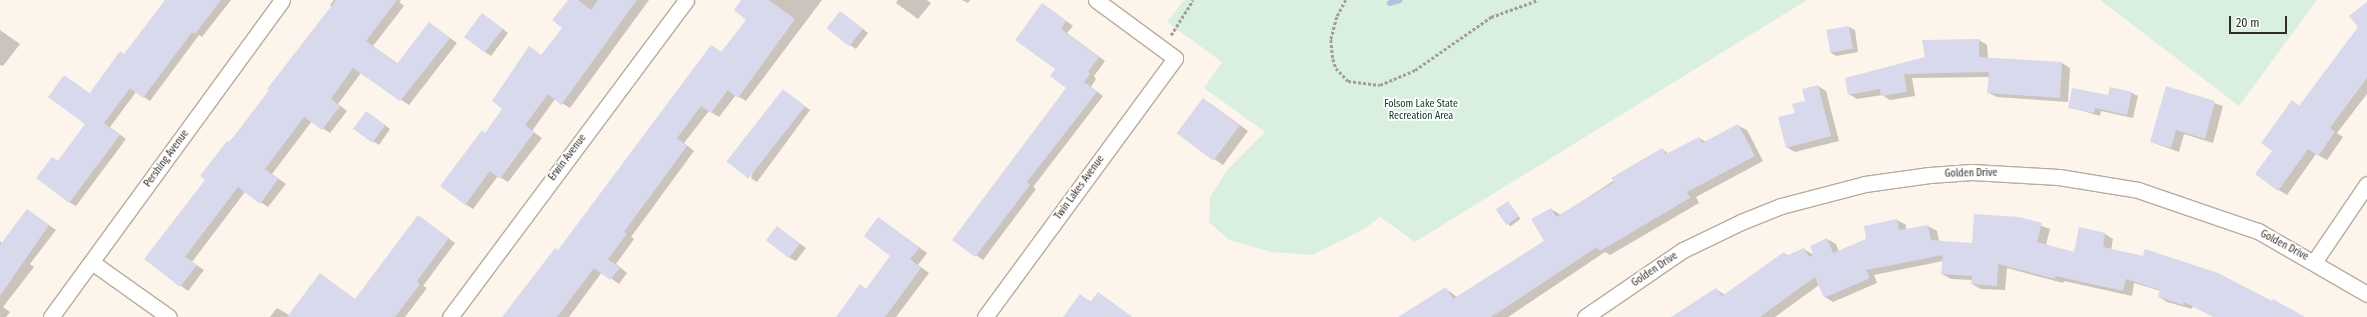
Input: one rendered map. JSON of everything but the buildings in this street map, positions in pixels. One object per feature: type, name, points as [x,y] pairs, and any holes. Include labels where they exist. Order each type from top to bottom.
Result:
[{"type":"street","name":"Pershing Avenue","points":[[51,317],[93,263],[282,0]]},
{"type":"street","name":"Erwin Avenue","points":[[450,317],[686,0]]},
{"type":"street","points":[[1096,0],[1169,54]]},
{"type":"street","name":"Twin Lakes Avenue","points":[[985,317],[1169,54]]},
{"type":"street","name":"Golden Drive","points":[[1585,317],[1683,250],[1741,222],[1823,193],[1865,184],[1929,175],[2015,173],[2059,177],[2138,190],[2258,231],[2367,294]]},
{"type":"street","points":[[2314,262],[2367,184]]},
{"type":"street","points":[[93,263],[169,317]]},
{"type":"path","points":[[1169,54],[1193,0]]},
{"type":"path","points":[[1346,0],[1337,17],[1331,40],[1335,64],[1348,81],[1380,85],[1415,70],[1491,17],[1538,0]]},
{"type":"green space","name":"Folsom Lake State Recreation Area","points":[[1184,0],[1807,0],[1415,242],[1380,217],[1364,229],[1312,255],[1271,252],[1229,240],[1209,222],[1210,197],[1228,169],[1265,132],[1204,88],[1222,62],[1167,22]]},
{"type":"green space","points":[[2100,0],[2317,0],[2239,106]]},
{"type":"waterway","points":[[1390,3],[1400,0]]}]
